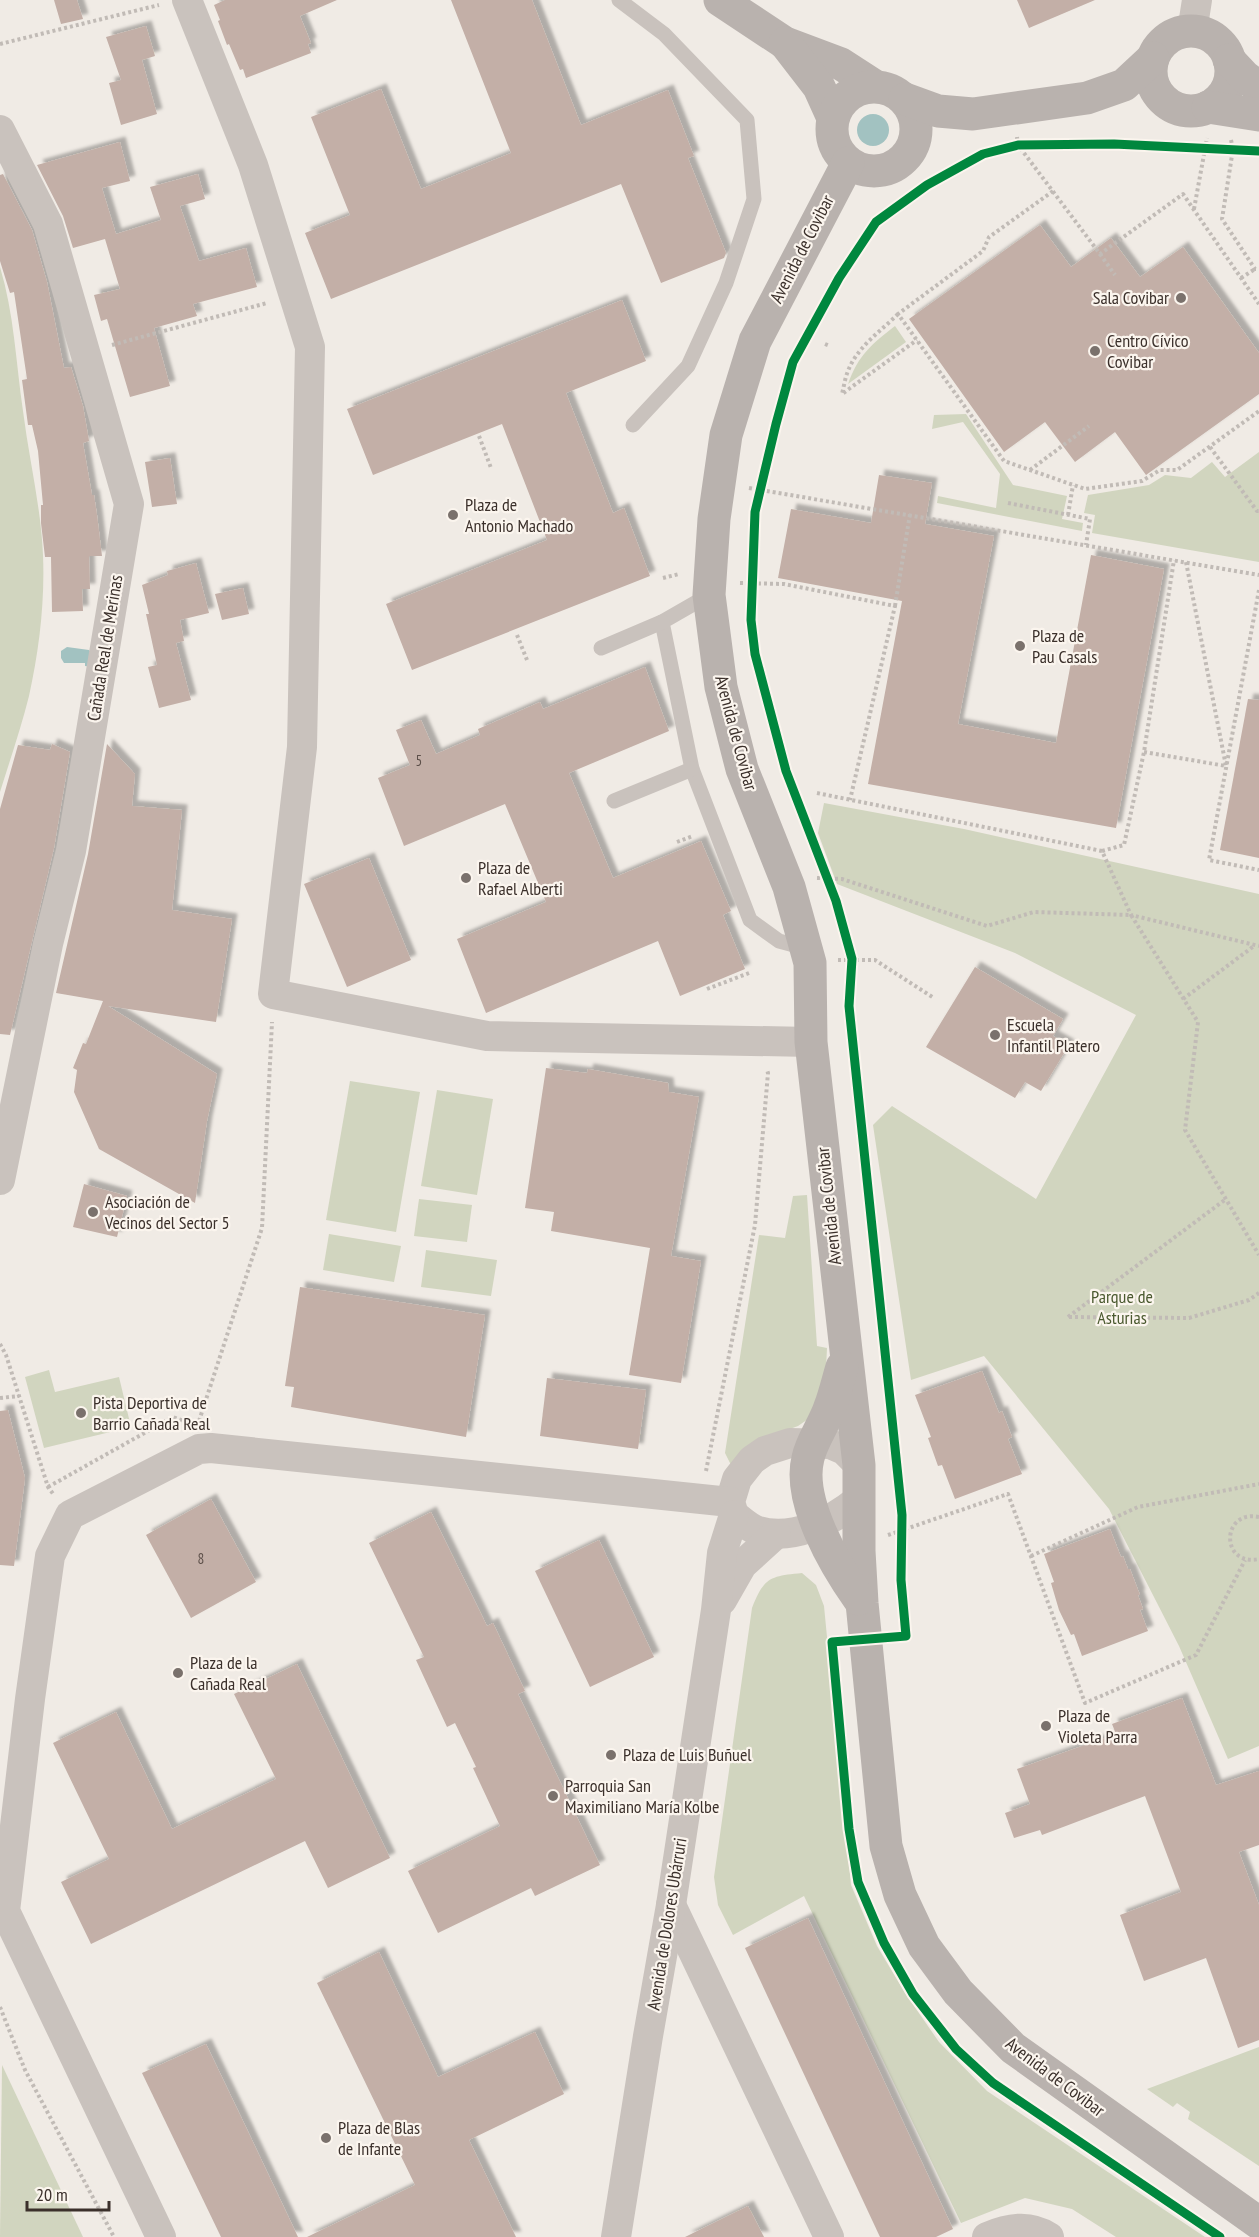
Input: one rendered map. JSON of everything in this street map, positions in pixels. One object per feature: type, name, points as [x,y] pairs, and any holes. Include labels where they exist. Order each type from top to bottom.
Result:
[{"type":"street","points":[[720,0],[785,43],[842,64],[875,86]]},
{"type":"street","points":[[1192,32],[1197,0]]},
{"type":"street","points":[[177,1],[253,165],[310,347],[302,747],[273,994],[487,1036],[811,1042]]},
{"type":"street","points":[[1169,105],[1155,89],[1151,69],[1154,58],[1158,50],[1173,36],[1192,32],[1208,35],[1215,40],[1229,60],[1245,77],[1259,87]]},
{"type":"street","points":[[785,43],[819,87],[833,118]]},
{"type":"street","points":[[904,99],[938,111],[973,114],[1087,98],[1124,85],[1154,58]]},
{"type":"street","points":[[1208,119],[1227,88],[1230,79],[1229,60]]},
{"type":"street","points":[[909,153],[916,135],[915,115],[904,99],[891,89],[875,86],[861,88],[848,95],[838,105],[833,118],[832,135],[837,150],[848,163],[864,170],[881,171],[897,165],[909,153],[973,114]]},
{"type":"street","points":[[1087,98],[1169,105],[1208,119],[1259,115]]},
{"type":"street","name":"Cañada Real de Merinas","points":[[0,130],[48,224],[129,504],[71,851],[48,944],[0,1180]]},
{"type":"street","name":"Avenida de Covibar","points":[[848,163],[755,341],[726,435],[714,519],[709,596],[721,687],[742,769],[789,887],[820,954],[810,963],[811,1042],[859,1465],[862,1603],[886,1846],[900,1895],[924,1946],[958,1992],[1012,2048],[1259,2223]]},
{"type":"street","name":"Avenida de Covibar","points":[[846,1358],[830,1408],[807,1460],[806,1489],[819,1526],[847,1581],[862,1603]]},
{"type":"street","name":"Avenida de Dolores Ubárruri","points":[[616,2237],[671,1905],[716,1610],[722,1553],[737,1479],[752,1460],[765,1451],[790,1443],[830,1444],[844,1450],[859,1465]]},
{"type":"street","points":[[160,2237],[5,1911],[30,1699],[50,1556],[70,1515],[199,1449],[211,1448],[732,1508],[755,1530],[776,1534],[819,1526],[841,1514],[858,1500]]},
{"type":"street","name":"Avenida de Dolores Ubárruri","points":[[716,1610],[742,1565],[776,1534]]},
{"type":"street","points":[[671,1905],[829,2237]]},
{"type":"street","points":[[987,2237],[1001,2230],[1023,2228],[1049,2237]]},
{"type":"lane","points":[[619,0],[664,34],[747,120],[754,199],[726,283],[688,366],[633,425]]},
{"type":"lane","points":[[601,648],[662,622],[709,596]]},
{"type":"lane","points":[[662,622],[692,769],[750,920],[779,941],[820,954]]},
{"type":"lane","points":[[614,801],[692,769]]},
{"type":"path","points":[[0,44],[177,1]]},
{"type":"path","points":[[1208,119],[1219,148],[1222,219],[1257,269],[1241,278]]},
{"type":"path","points":[[1016,130],[1014,146],[1053,191],[1115,275]]},
{"type":"path","points":[[1194,209],[1219,148],[1230,134]]},
{"type":"path","points":[[1014,146],[1029,145]]},
{"type":"path","points":[[1194,147],[1244,150]]},
{"type":"path","points":[[917,340],[842,394],[848,370],[865,345],[898,314],[983,251],[989,237],[1053,191]]},
{"type":"path","points":[[1100,254],[1183,194],[1259,304]]},
{"type":"path","points":[[85,352],[294,296]]},
{"type":"path","points":[[898,314],[944,372],[1004,461],[1085,489],[1142,481],[1160,470],[1177,470],[1259,411]]},
{"type":"path","points":[[1030,470],[1089,426]]},
{"type":"path","points":[[479,436],[491,468]]},
{"type":"path","points":[[1210,447],[1259,511]]},
{"type":"path","points":[[760,493],[763,478]]},
{"type":"path","points":[[1068,515],[1073,485]]},
{"type":"path","points":[[748,488],[760,493],[910,514],[1259,575]]},
{"type":"path","points":[[1008,503],[1090,519],[1086,545]]},
{"type":"path","points":[[850,800],[895,606],[910,514]]},
{"type":"path","points":[[817,793],[1102,851],[1124,845],[1144,752],[1174,560]]},
{"type":"path","points":[[1186,562],[1226,766]]},
{"type":"path","points":[[752,587],[753,571]]},
{"type":"path","points":[[663,578],[679,574]]},
{"type":"path","points":[[739,583],[752,587],[784,584],[895,606]]},
{"type":"path","points":[[1259,590],[1209,860],[1259,870]]},
{"type":"path","points":[[517,635],[527,660]]},
{"type":"path","points":[[1144,752],[1226,766]]},
{"type":"path","points":[[677,842],[693,836]]},
{"type":"path","points":[[1102,851],[1131,915],[1198,1022],[1185,1130],[1259,1255]]},
{"type":"path","points":[[817,878],[842,879],[987,926],[1034,912],[1131,915],[1256,946]]},
{"type":"path","points":[[1183,999],[1256,946]]},
{"type":"path","points":[[820,954],[851,955],[875,960],[934,998]]},
{"type":"path","points":[[851,955],[851,971]]},
{"type":"path","points":[[707,989],[749,973]]},
{"type":"path","points":[[48,1487],[172,1417],[198,1426],[262,1228],[273,994]]},
{"type":"path","points":[[705,1479],[755,1225],[768,1073],[764,1065]]},
{"type":"path","points":[[1226,1199],[1068,1317],[1189,1318],[1249,1300],[1259,1293]]},
{"type":"path","points":[[0,1344],[6,1355],[48,1487],[70,1515]]},
{"type":"path","points":[[0,1398],[19,1396]]},
{"type":"path","points":[[1031,1556],[1138,1507],[1259,1484]]},
{"type":"path","points":[[883,1536],[902,1532],[1008,1494],[1085,1703],[1196,1655],[1245,1560]]},
{"type":"path","points":[[1259,1517],[1248,1516],[1241,1519],[1232,1530],[1231,1544],[1234,1551],[1245,1560],[1259,1560]]},
{"type":"path","points":[[0,2007],[25,2070],[114,2237]]},
{"type":"green space","points":[[0,267],[12,320],[42,537],[43,591],[41,626],[33,679],[0,792]]},
{"type":"green space","points":[[895,326],[906,342],[848,384],[861,358]]},
{"type":"green space","points":[[966,414],[1013,485],[1067,496],[1062,519],[1083,523],[1082,531],[937,503],[938,496],[996,508],[1000,474],[963,422],[932,429],[934,415]]},
{"type":"green space","points":[[1259,452],[1259,562],[1092,533],[1095,515],[1084,513],[1088,495],[1149,485],[1165,475],[1191,478],[1212,462],[1225,477]]},
{"type":"green space","name":"Parque de Asturias","points":[[824,803],[964,829],[1259,894],[1259,1746],[1228,1759],[1179,1646],[1109,1509],[984,1356],[911,1380],[873,1125],[892,1106],[1036,1199],[1136,1015],[1015,953],[837,884],[818,833]]},
{"type":"green space","points":[[350,1081],[420,1092],[396,1232],[326,1220]]},
{"type":"green space","points":[[437,1090],[493,1099],[477,1195],[421,1186]]},
{"type":"green space","points":[[807,1195],[817,1346],[827,1348],[825,1390],[814,1415],[798,1426],[779,1433],[731,1465],[725,1453],[759,1235],[785,1238],[793,1196]]},
{"type":"green space","points":[[419,1199],[472,1205],[467,1242],[414,1236]]},
{"type":"green space","points":[[329,1234],[401,1246],[394,1282],[323,1270]]},
{"type":"green space","points":[[426,1250],[497,1260],[491,1296],[421,1287]]},
{"type":"green space","name":"Pista Deportiva de Barrio Cañada Real","points":[[49,1370],[55,1392],[119,1377],[131,1427],[44,1448],[25,1377]]},
{"type":"green space","points":[[802,1573],[816,1585],[824,1606],[851,1885],[877,1946],[905,1993],[939,2042],[987,2091],[1205,2237],[1116,2237],[1072,2209],[1025,2198],[961,2223],[804,1896],[733,1935],[718,1905],[714,1877],[752,1608],[761,1590],[770,1580],[783,1575]]},
{"type":"green space","points":[[1259,2047],[1259,2166],[1188,2119],[1190,2112],[1177,2103],[1173,2107],[1147,2089]]},
{"type":"green space","points":[[2,2065],[83,2237],[0,2237]]},
{"type":"water","points":[[873,114],[885,118],[889,130],[885,142],[873,146],[861,142],[857,130],[861,118]]},
{"type":"water","points":[[67,647],[89,650],[93,655],[92,667],[85,666],[85,663],[64,663],[61,651]]},
{"type":"building","points":[[54,0],[77,0],[83,19],[61,24]]},
{"type":"building","points":[[225,0],[337,0],[300,16],[311,43],[308,44],[311,53],[246,78],[229,44],[227,45],[218,21],[220,20],[214,5]]},
{"type":"building","points":[[451,0],[532,0],[581,125],[668,90],[694,156],[688,158],[726,253],[724,258],[661,283],[621,184],[331,299],[305,233],[350,215],[311,117],[381,89],[421,189],[511,153]]},
{"type":"building","points":[[1017,0],[1095,0],[1029,28]]},
{"type":"building","points":[[146,26],[155,56],[142,60],[157,114],[121,125],[109,83],[121,80],[106,37]]},
{"type":"building","points":[[120,142],[130,181],[102,188],[116,234],[161,220],[150,187],[198,174],[205,199],[180,206],[199,261],[246,248],[257,287],[193,304],[197,316],[154,328],[170,386],[130,397],[107,319],[101,321],[94,295],[120,289],[105,239],[73,248],[63,216],[37,165]]},
{"type":"building","points":[[3,174],[32,230],[47,282],[64,368],[71,367],[83,406],[89,441],[83,443],[92,495],[94,495],[102,556],[89,556],[90,589],[82,589],[83,611],[52,612],[51,557],[45,557],[38,451],[32,425],[28,425],[22,380],[27,379],[14,292],[10,293],[0,261],[0,175]]},
{"type":"building","name":"Centro Cívico Covibar","points":[[1040,225],[1071,267],[1111,238],[1140,277],[1183,247],[1259,353],[1259,394],[1146,475],[1115,432],[1075,462],[1045,422],[1004,452],[909,319]]},
{"type":"building","points":[[622,300],[646,361],[566,393],[613,513],[624,508],[650,576],[412,670],[386,604],[547,540],[502,424],[373,475],[347,409]]},
{"type":"building","points":[[170,458],[177,504],[152,507],[145,462]]},
{"type":"building","points":[[879,475],[932,483],[925,524],[994,536],[958,724],[1056,743],[1091,555],[1164,569],[1116,828],[868,784],[902,601],[778,578],[791,509],[871,523]]},
{"type":"building","points":[[196,563],[209,613],[180,620],[184,641],[176,643],[191,700],[159,708],[148,667],[157,665],[142,585],[168,575],[167,571]]},
{"type":"building","points":[[243,588],[249,614],[222,620],[215,594]]},
{"type":"building","points":[[645,667],[669,731],[569,773],[613,878],[701,841],[731,911],[723,915],[745,969],[680,996],[658,941],[486,1013],[457,939],[546,902],[505,804],[404,846],[378,778],[410,765],[396,730],[421,720],[436,754],[480,735],[478,729],[540,702],[543,709]]},
{"type":"building","points":[[1248,699],[1259,700],[1259,858],[1220,850]]},
{"type":"building","points":[[52,744],[70,752],[54,848],[10,1035],[0,1034],[0,809],[18,745],[50,750]]},
{"type":"building","points":[[107,744],[135,774],[132,806],[182,810],[172,910],[232,919],[216,1022],[108,1006],[217,1074],[207,1121],[195,1203],[99,1149],[74,1092],[77,1070],[73,1068],[83,1043],[86,1044],[103,1001],[56,993],[88,854]]},
{"type":"building","points":[[369,858],[411,960],[347,987],[304,884]]},
{"type":"building","points":[[975,967],[1063,1019],[1053,1036],[1069,1045],[1041,1091],[1025,1082],[1015,1098],[926,1047]]},
{"type":"building","points":[[546,1068],[587,1073],[588,1069],[668,1083],[669,1092],[699,1097],[671,1256],[701,1261],[681,1383],[629,1375],[650,1248],[551,1231],[554,1212],[525,1208]]},
{"type":"building","name":"Asociación de Vecinos del Sector 5","points":[[84,1184],[127,1196],[117,1237],[73,1227]]},
{"type":"building","points":[[300,1287],[485,1315],[466,1437],[291,1407],[294,1387],[285,1386]]},
{"type":"building","points":[[982,1371],[999,1413],[1002,1411],[1012,1437],[1008,1439],[1022,1474],[955,1499],[942,1465],[938,1466],[928,1438],[931,1437],[915,1395]]},
{"type":"building","points":[[547,1378],[646,1390],[638,1449],[540,1436]]},
{"type":"building","points":[[8,1410],[25,1478],[14,1566],[0,1565],[0,1411]]},
{"type":"building","points":[[211,1499],[256,1582],[191,1618],[146,1535]]},
{"type":"building","points":[[431,1512],[487,1626],[493,1623],[525,1691],[518,1694],[600,1865],[535,1896],[531,1888],[438,1933],[408,1871],[500,1826],[455,1723],[447,1727],[416,1660],[424,1657],[369,1543]]},
{"type":"building","points":[[1110,1529],[1140,1595],[1138,1595],[1143,1609],[1140,1610],[1148,1631],[1082,1656],[1074,1634],[1071,1635],[1059,1610],[1051,1583],[1054,1582],[1044,1554]]},
{"type":"building","points":[[599,1540],[654,1657],[590,1687],[535,1571]]},
{"type":"building","points":[[297,1664],[390,1858],[328,1888],[305,1841],[91,1944],[61,1882],[109,1859],[53,1743],[116,1712],[172,1829],[276,1779],[234,1694]]},
{"type":"building","points":[[1182,1698],[1216,1785],[1259,1771],[1259,1845],[1239,1852],[1259,1905],[1259,2040],[1238,2048],[1206,1958],[1144,1981],[1120,1915],[1181,1892],[1145,1796],[1042,1835],[1040,1830],[1014,1838],[1005,1813],[1030,1804],[1017,1769],[1116,1734],[1112,1724]]},
{"type":"building","points":[[808,1918],[953,2229],[936,2237],[880,2237],[745,1948]]},
{"type":"building","points":[[379,1952],[438,2077],[535,2032],[564,2094],[469,2140],[516,2237],[307,2237],[415,2185],[317,1983]]},
{"type":"building","points":[[206,2044],[298,2237],[221,2237],[142,2073]]},
{"type":"building","points":[[748,2206],[764,2237],[685,2237]]},
{"type":"cycle path","points":[[1220,2237],[993,2083],[956,2049],[913,1994],[884,1943],[858,1882],[849,1829],[832,1642],[906,1636],[901,1580],[902,1515],[849,1006],[852,959],[836,901],[786,771],[755,654],[751,620],[755,512],[793,362],[839,278],[876,222],[927,185],[983,154],[1018,145],[1114,144],[1259,151]]},
{"type":"place","name":"Sala Covibar","points":[[1181,298]]},
{"type":"place","name":"Centro Cívico Covibar","points":[[1095,351]]},
{"type":"place","name":"Plaza de Antonio Machado","points":[[453,515]]},
{"type":"place","name":"Plaza de Pau Casals","points":[[1020,646]]},
{"type":"place","name":"Plaza de Rafael Alberti","points":[[466,878]]},
{"type":"place","name":"Escuela Infantil Platero","points":[[995,1035]]},
{"type":"place","name":"Asociación de Vecinos del Sector 5","points":[[93,1212]]},
{"type":"place","name":"Pista Deportiva de Barrio Cañada Real","points":[[81,1413]]},
{"type":"place","name":"Plaza de la Cañada Real","points":[[178,1673]]},
{"type":"place","name":"Plaza de Violeta Parra","points":[[1046,1726]]},
{"type":"place","name":"Plaza de Luis Buñuel","points":[[611,1755]]},
{"type":"place","name":"Parroquia San Maximiliano María Kolbe","points":[[553,1796]]},
{"type":"place","name":"Plaza de Blas de Infante","points":[[326,2138]]}]
